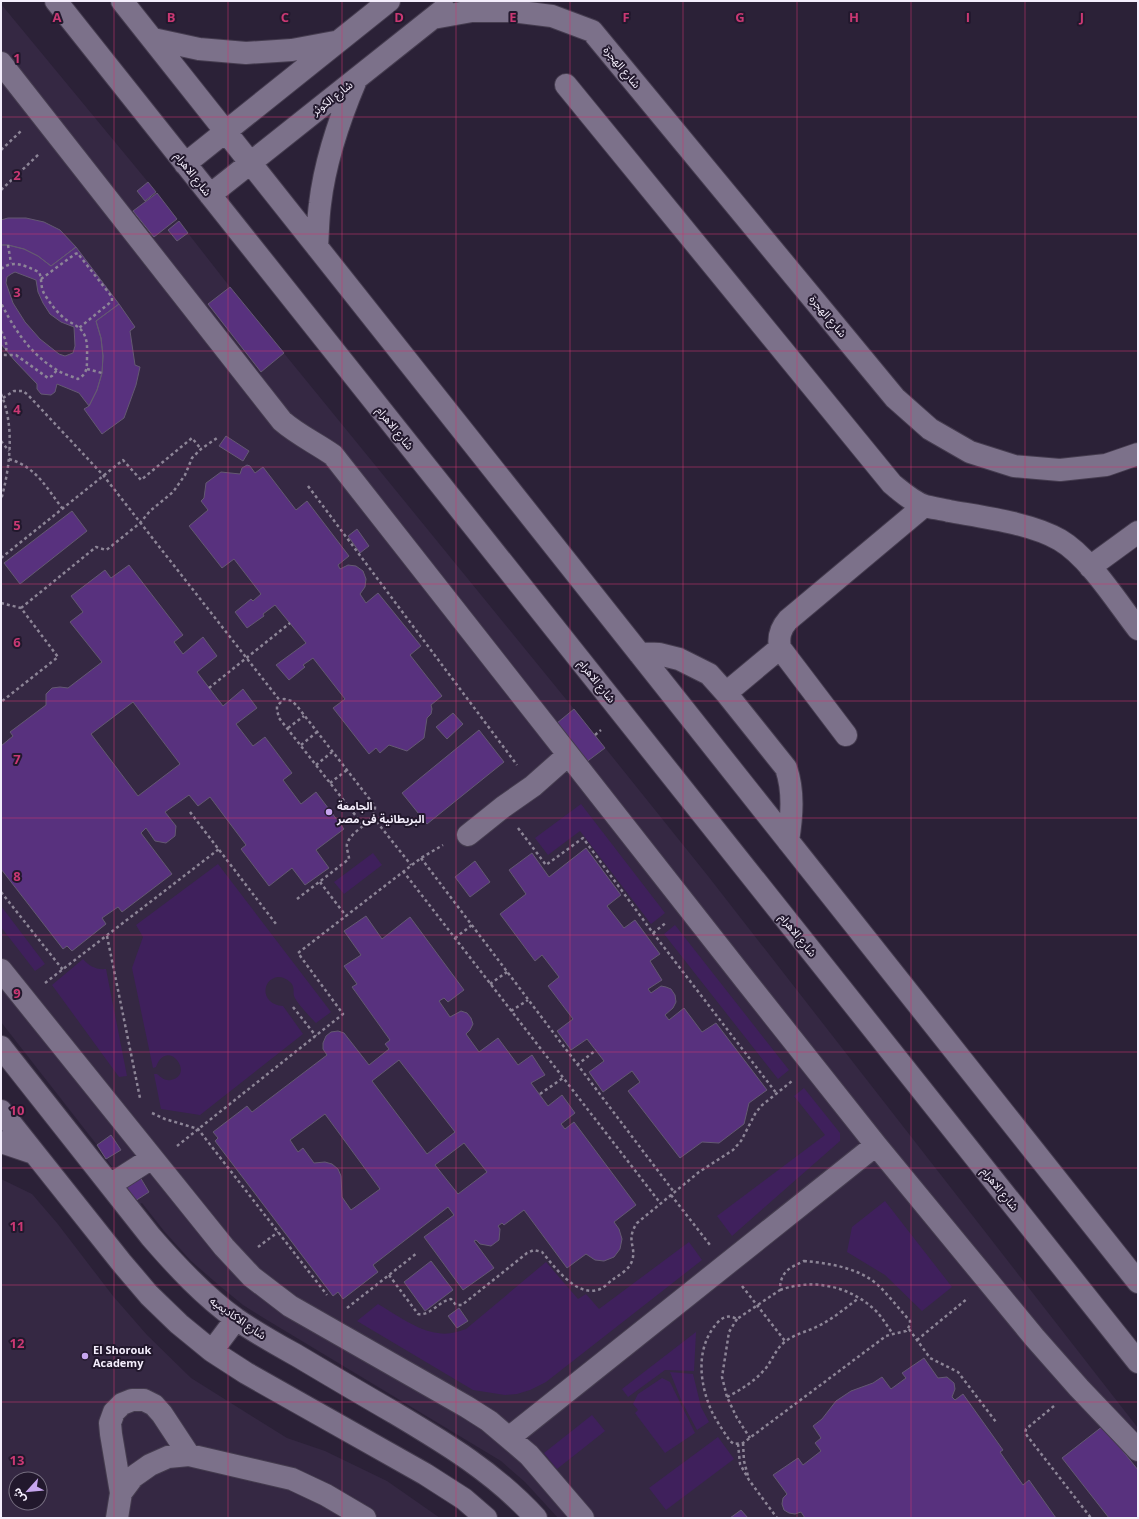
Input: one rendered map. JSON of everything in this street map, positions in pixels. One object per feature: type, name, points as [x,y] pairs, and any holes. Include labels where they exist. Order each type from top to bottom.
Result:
[{"type":"street","name":"شارع الاهرام","points":[[56,1],[1138,1362]]},
{"type":"street","points":[[122,1],[1138,1282]]},
{"type":"street","points":[[185,164],[389,1]]},
{"type":"street","name":"شارع الكوثر","points":[[210,195],[454,1]]},
{"type":"street","name":"شارع الهجرة","points":[[433,18],[472,11],[512,11],[552,16],[592,31],[896,398],[930,429],[970,452],[1014,466],[1060,470],[1106,465],[1138,454]]},
{"type":"street","points":[[153,39],[199,49],[246,53],[292,50],[338,41]]},
{"type":"street","points":[[1,63],[282,421],[298,434],[316,443],[333,455],[876,1145],[1034,1337],[1074,1383],[1138,1450]]},
{"type":"street","points":[[317,247],[320,204],[328,161],[340,119],[356,79]]},
{"type":"street","points":[[566,85],[879,470],[892,484],[907,496],[924,506],[1043,531],[1061,540],[1077,552],[1090,567],[1138,629]]},
{"type":"street","points":[[846,735],[780,648],[779,632],[788,620],[924,506]]},
{"type":"street","points":[[1090,567],[1138,532]]},
{"type":"street","points":[[726,693],[780,648]]},
{"type":"street","points":[[639,653],[659,654],[679,659],[709,674],[786,768],[791,781],[792,808],[788,841]]},
{"type":"street","points":[[468,835],[533,786],[568,755]]},
{"type":"street","points":[[1,970],[119,1118],[237,1262],[270,1292],[290,1306],[467,1406],[489,1421],[510,1437],[529,1455],[583,1518]]},
{"type":"street","name":"شارع الاكاديميه","points":[[1,1048],[151,1237],[177,1267],[205,1295],[236,1319],[447,1444],[486,1471],[536,1518]]},
{"type":"street","points":[[1,1111],[121,1262],[149,1295],[179,1324],[212,1351],[246,1373],[425,1474],[464,1499],[486,1518]]},
{"type":"street","points":[[1,1142],[34,1153]]},
{"type":"street","points":[[510,1437],[876,1145]]},
{"type":"street","points":[[110,1185],[154,1160]]},
{"type":"street","points":[[212,1351],[236,1319]]},
{"type":"street","points":[[116,1518],[121,1493],[110,1434],[110,1422],[114,1412],[122,1404],[132,1400],[144,1400],[154,1405],[162,1414],[189,1455]]},
{"type":"street","points":[[121,1493],[133,1477],[150,1464],[168,1457],[189,1455],[292,1479],[326,1495],[365,1518]]},
{"type":"path","points":[[1,150],[23,130]]},
{"type":"path","points":[[1,190],[41,153]]},
{"type":"path","points":[[8,245],[11,263]]},
{"type":"path","points":[[41,279],[78,253],[112,297],[112,301],[79,328]]},
{"type":"path","points":[[1,269],[11,263],[39,272],[43,293],[57,312],[84,332],[87,342],[87,369],[85,374],[78,379],[57,370],[41,358],[25,342],[11,323],[1,303]]},
{"type":"path","points":[[1,330],[7,345],[5,355],[16,355],[48,378],[57,370]]},
{"type":"path","points":[[87,369],[102,373]]},
{"type":"path","points":[[3,398],[14,390],[23,391],[103,475],[281,702]]},
{"type":"path","points":[[1,394],[9,427],[10,451],[7,476],[2,491],[1,500]]},
{"type":"path","points":[[1,558],[123,460],[141,480],[192,438],[201,449]]},
{"type":"path","points":[[21,608],[96,547],[106,550],[140,523],[150,511],[173,492],[185,475],[192,458],[201,449],[217,438]]},
{"type":"path","points":[[1,441],[10,451]]},
{"type":"path","points":[[9,460],[18,462],[34,472],[62,508]]},
{"type":"path","points":[[308,486],[533,786]]},
{"type":"path","points":[[1,603],[21,608],[58,657],[1,702]]},
{"type":"path","points":[[209,688],[290,623]]},
{"type":"path","points":[[298,899],[349,859],[347,843],[353,834],[373,817],[375,806],[292,701],[284,699],[277,706],[278,714],[363,825]]},
{"type":"path","points":[[288,728],[304,716]]},
{"type":"path","points":[[301,744],[317,732]]},
{"type":"path","points":[[316,765],[332,752]]},
{"type":"path","points":[[330,783],[347,770]]},
{"type":"path","points":[[502,808],[546,865],[583,838],[653,933],[777,1094]]},
{"type":"path","points":[[190,812],[276,924]]},
{"type":"path","points":[[373,817],[411,865]]},
{"type":"path","points":[[154,1160],[198,1129],[343,1014],[298,953],[420,858],[443,845],[459,841],[468,835]]},
{"type":"path","points":[[24,1000],[220,850]]},
{"type":"path","points":[[420,858],[674,1192]]},
{"type":"path","points":[[403,871],[660,1204]]},
{"type":"path","points":[[320,882],[346,916]]},
{"type":"path","points":[[1,892],[63,970]]},
{"type":"path","points":[[454,938],[472,925]]},
{"type":"path","points":[[107,936],[140,1102],[147,1110],[156,1116],[198,1129],[331,1300]]},
{"type":"path","points":[[490,984],[507,972]]},
{"type":"path","points":[[511,1011],[528,1000]]},
{"type":"path","points":[[293,1006],[316,1036]]},
{"type":"path","points":[[578,1065],[596,1050]]},
{"type":"path","points":[[389,1275],[418,1314],[423,1315],[446,1300],[451,1299],[456,1305],[462,1305],[527,1253],[534,1250],[542,1252],[560,1272],[579,1288],[592,1291],[599,1290],[630,1267],[634,1255],[631,1240],[632,1231],[637,1223],[699,1172],[733,1150],[741,1141],[755,1114],[761,1106],[813,1065]]},
{"type":"path","points":[[540,1094],[563,1078]]},
{"type":"path","points":[[119,1118],[140,1102]]},
{"type":"path","points":[[670,1195],[711,1247]]},
{"type":"path","points":[[353,1303],[418,1253]]},
{"type":"path","points":[[780,1290],[780,1283],[785,1272],[804,1261],[837,1265],[853,1271],[878,1285],[910,1321],[909,1329],[930,1358],[958,1372],[996,1422]]},
{"type":"path","points":[[917,1340],[988,1282]]},
{"type":"path","points":[[750,1438],[737,1418],[727,1397],[722,1377],[729,1332],[737,1319],[780,1290],[793,1286],[826,1285],[859,1298],[876,1311],[893,1334]]},
{"type":"path","points":[[727,1397],[745,1387],[759,1375],[777,1349],[785,1341],[798,1333],[815,1328],[827,1322],[859,1298]]},
{"type":"path","points":[[757,1305],[785,1341]]},
{"type":"path","points":[[737,1319],[729,1316],[722,1318],[714,1327],[707,1338],[701,1362],[706,1395],[712,1412],[730,1441],[734,1444],[743,1443],[886,1336],[909,1329]]},
{"type":"path","points":[[1054,1406],[1026,1429],[1025,1433],[1091,1518]]},
{"type":"path","points":[[743,1443],[744,1461],[749,1480]]},
{"type":"path","points":[[738,1444],[740,1464],[749,1480],[777,1518]]},
{"type":"shaded area","name":"الجامعة البريطانية فى مصر","points":[[1,4],[148,182],[230,287],[708,876],[1138,1428],[1138,1518],[558,1518],[525,1482],[501,1461],[243,1305],[191,1261],[164,1231],[142,1203],[138,1205],[97,1145],[1,1022]]},
{"type":"shaded area","points":[[581,804],[665,913],[651,924],[580,831],[548,855],[535,838]]},
{"type":"shaded area","points":[[373,853],[382,865],[344,894],[334,882]]},
{"type":"shaded area","points":[[218,864],[331,1012],[316,1023],[295,999],[292,984],[282,977],[272,979],[268,982],[266,987],[267,997],[275,1005],[283,1006],[303,1034],[200,1115],[161,1109],[154,1074],[157,1074],[165,1080],[171,1080],[178,1077],[181,1072],[180,1066],[177,1060],[172,1056],[166,1055],[161,1058],[156,1067],[153,1068],[132,968],[143,937],[136,925]]},
{"type":"shaded area","points":[[1,906],[45,964],[35,971],[1,927]]},
{"type":"shaded area","points":[[675,925],[789,1070],[778,1079],[664,934]]},
{"type":"shaded area","points":[[83,959],[93,967],[106,969],[127,1076],[119,1077],[52,985]]},
{"type":"shaded area","points":[[804,1088],[840,1133],[840,1141],[732,1236],[717,1216],[825,1135],[794,1096]]},
{"type":"shaded area","name":"El Shorouk Academy","points":[[1,1179],[32,1194],[57,1223],[113,1296],[147,1335],[191,1378],[287,1438],[325,1451],[387,1481],[440,1518],[1,1518]]},
{"type":"shaded area","points":[[885,1201],[952,1287],[922,1311],[885,1275],[847,1252],[852,1227]]},
{"type":"shaded area","points":[[689,1242],[702,1260],[546,1382],[530,1390],[517,1394],[505,1395],[473,1390],[357,1321],[378,1304],[407,1322],[430,1332],[445,1334],[463,1330],[546,1262],[578,1299],[586,1294],[599,1309]]},
{"type":"shaded area","points":[[696,1332],[694,1371],[665,1370],[628,1397],[622,1389]]},
{"type":"shaded area","points":[[670,1372],[693,1374],[701,1407],[709,1422],[697,1430],[682,1402]]},
{"type":"shaded area","points":[[662,1378],[670,1382],[695,1433],[665,1453],[635,1413],[638,1410],[633,1404],[638,1394]]},
{"type":"shaded area","points":[[592,1415],[605,1431],[557,1469],[544,1453]]},
{"type":"shaded area","points":[[718,1437],[734,1459],[666,1510],[649,1488]]},
{"type":"building","points":[[148,182],[156,192],[145,201],[137,191]]},
{"type":"building","points":[[157,193],[177,219],[154,237],[133,211]]},
{"type":"building","points":[[8,218],[26,218],[44,222],[60,230],[76,247],[51,266],[38,256],[24,249],[1,245],[1,220]]},
{"type":"building","points":[[179,221],[188,233],[177,241],[168,230]]},
{"type":"building","points":[[1,245],[24,249],[38,256],[51,266],[76,247],[119,304],[96,321],[101,338],[103,356],[102,373],[97,390],[89,406],[79,393],[57,384],[55,392],[51,395],[41,394],[37,389],[37,384],[1,344]],"holes":[[[15,272],[36,280],[38,292],[50,314],[61,322],[74,327],[75,346],[73,353],[65,356],[59,354],[40,339],[25,322],[13,303],[6,283],[7,277]]]},
{"type":"building","points":[[230,287],[284,353],[261,372],[208,304]]},
{"type":"building","points":[[119,304],[135,327],[130,331],[135,365],[140,367],[136,385],[124,418],[102,434],[84,409],[89,406],[97,390],[102,373],[103,356],[101,338],[96,321]]},
{"type":"building","points":[[226,436],[249,451],[243,461],[219,446]]},
{"type":"building","points":[[247,465],[250,466],[255,473],[263,467],[296,510],[307,501],[349,556],[338,565],[340,569],[348,565],[356,566],[363,571],[366,579],[365,587],[360,594],[366,603],[378,593],[421,646],[410,655],[442,696],[431,705],[431,714],[427,718],[424,738],[407,751],[389,745],[380,753],[376,748],[369,754],[333,708],[345,699],[313,658],[303,665],[305,667],[289,680],[276,665],[306,643],[275,605],[263,614],[264,616],[247,628],[235,612],[251,599],[253,601],[261,594],[234,559],[222,568],[189,526],[208,510],[201,501],[204,498],[206,483],[221,472],[240,474],[242,468]]},
{"type":"building","points":[[72,511],[87,531],[20,584],[4,563]]},
{"type":"building","points":[[357,529],[369,546],[360,553],[348,536]]},
{"type":"building","points":[[129,565],[183,635],[174,642],[183,654],[203,637],[217,656],[197,672],[223,706],[243,689],[257,708],[236,724],[253,746],[265,737],[292,773],[283,780],[301,804],[316,792],[344,829],[316,850],[329,868],[305,885],[292,868],[269,886],[241,849],[246,845],[210,797],[198,806],[189,795],[165,812],[176,826],[175,836],[166,843],[155,841],[146,828],[141,833],[172,874],[122,912],[118,907],[102,918],[106,924],[72,951],[67,946],[63,949],[1,869],[1,746],[13,736],[10,732],[46,705],[46,694],[52,688],[68,688],[102,662],[70,622],[83,612],[71,596],[105,570],[111,578]],"holes":[[[133,702],[180,764],[138,796],[91,734]]]},
{"type":"building","points":[[574,709],[605,748],[581,766],[551,728]]},
{"type":"building","points":[[453,713],[463,724],[447,739],[436,727]]},
{"type":"building","points":[[479,730],[504,762],[427,824],[402,793]]},
{"type":"building","points":[[586,848],[621,895],[607,906],[624,928],[635,920],[660,954],[650,961],[662,980],[648,989],[651,993],[661,986],[666,987],[671,989],[675,995],[676,1002],[673,1008],[665,1015],[669,1020],[684,1008],[702,1032],[716,1023],[767,1090],[749,1103],[744,1124],[719,1143],[702,1142],[680,1158],[628,1091],[640,1082],[632,1071],[603,1092],[589,1072],[604,1061],[587,1039],[571,1050],[557,1031],[573,1019],[548,986],[559,977],[542,955],[535,961],[500,914],[526,894],[509,870],[532,853],[549,877]]},
{"type":"building","points":[[475,861],[490,882],[470,897],[455,877]]},
{"type":"building","points":[[366,916],[382,939],[410,917],[464,990],[448,1002],[444,998],[439,1001],[450,1017],[461,1011],[467,1013],[471,1018],[473,1024],[466,1034],[479,1052],[498,1038],[518,1065],[532,1055],[545,1075],[531,1083],[548,1106],[562,1095],[575,1113],[561,1124],[565,1129],[574,1122],[636,1205],[614,1222],[619,1229],[622,1239],[620,1249],[614,1257],[604,1261],[595,1260],[586,1254],[567,1268],[524,1210],[504,1225],[502,1223],[498,1226],[500,1229],[499,1240],[491,1246],[480,1244],[476,1240],[474,1241],[494,1268],[463,1290],[424,1237],[454,1215],[448,1207],[373,1265],[378,1272],[343,1299],[338,1292],[333,1296],[215,1141],[218,1138],[213,1132],[247,1106],[252,1112],[327,1055],[323,1049],[323,1043],[326,1036],[331,1032],[338,1031],[344,1033],[369,1065],[389,1049],[385,1044],[390,1040],[352,987],[357,984],[344,966],[361,955],[344,931]],"holes":[[[399,1060],[455,1132],[427,1154],[372,1081]],[[325,1114],[380,1189],[351,1210],[342,1197],[341,1176],[338,1169],[332,1164],[325,1162],[314,1163],[303,1148],[298,1152],[290,1140]],[[464,1143],[487,1172],[458,1194],[435,1165]]]},
{"type":"building","points":[[111,1135],[121,1150],[106,1159],[97,1145]]},
{"type":"building","points":[[140,1177],[149,1192],[135,1201],[125,1186]]},
{"type":"building","points":[[431,1261],[453,1290],[425,1311],[404,1282]]},
{"type":"building","points":[[459,1308],[468,1321],[457,1328],[448,1316]]},
{"type":"building","points":[[924,1358],[938,1378],[947,1377],[954,1383],[955,1389],[952,1397],[955,1400],[963,1394],[1003,1450],[1000,1452],[1023,1485],[1029,1480],[1056,1518],[805,1518],[801,1512],[795,1514],[784,1510],[782,1504],[783,1498],[787,1494],[773,1475],[798,1458],[803,1465],[821,1451],[815,1443],[821,1438],[813,1426],[822,1419],[836,1401],[851,1391],[873,1383],[882,1377],[891,1389],[906,1378],[902,1373]]},
{"type":"building","points":[[1103,1426],[1138,1470],[1138,1518],[1109,1518],[1062,1458]]},
{"type":"building","points":[[741,1510],[748,1518],[730,1518]]},
{"type":"place","name":"الجامعة البريطانية فى مصر","points":[[329,812]]},
{"type":"place","name":"El Shorouk Academy","points":[[85,1356]]}]
